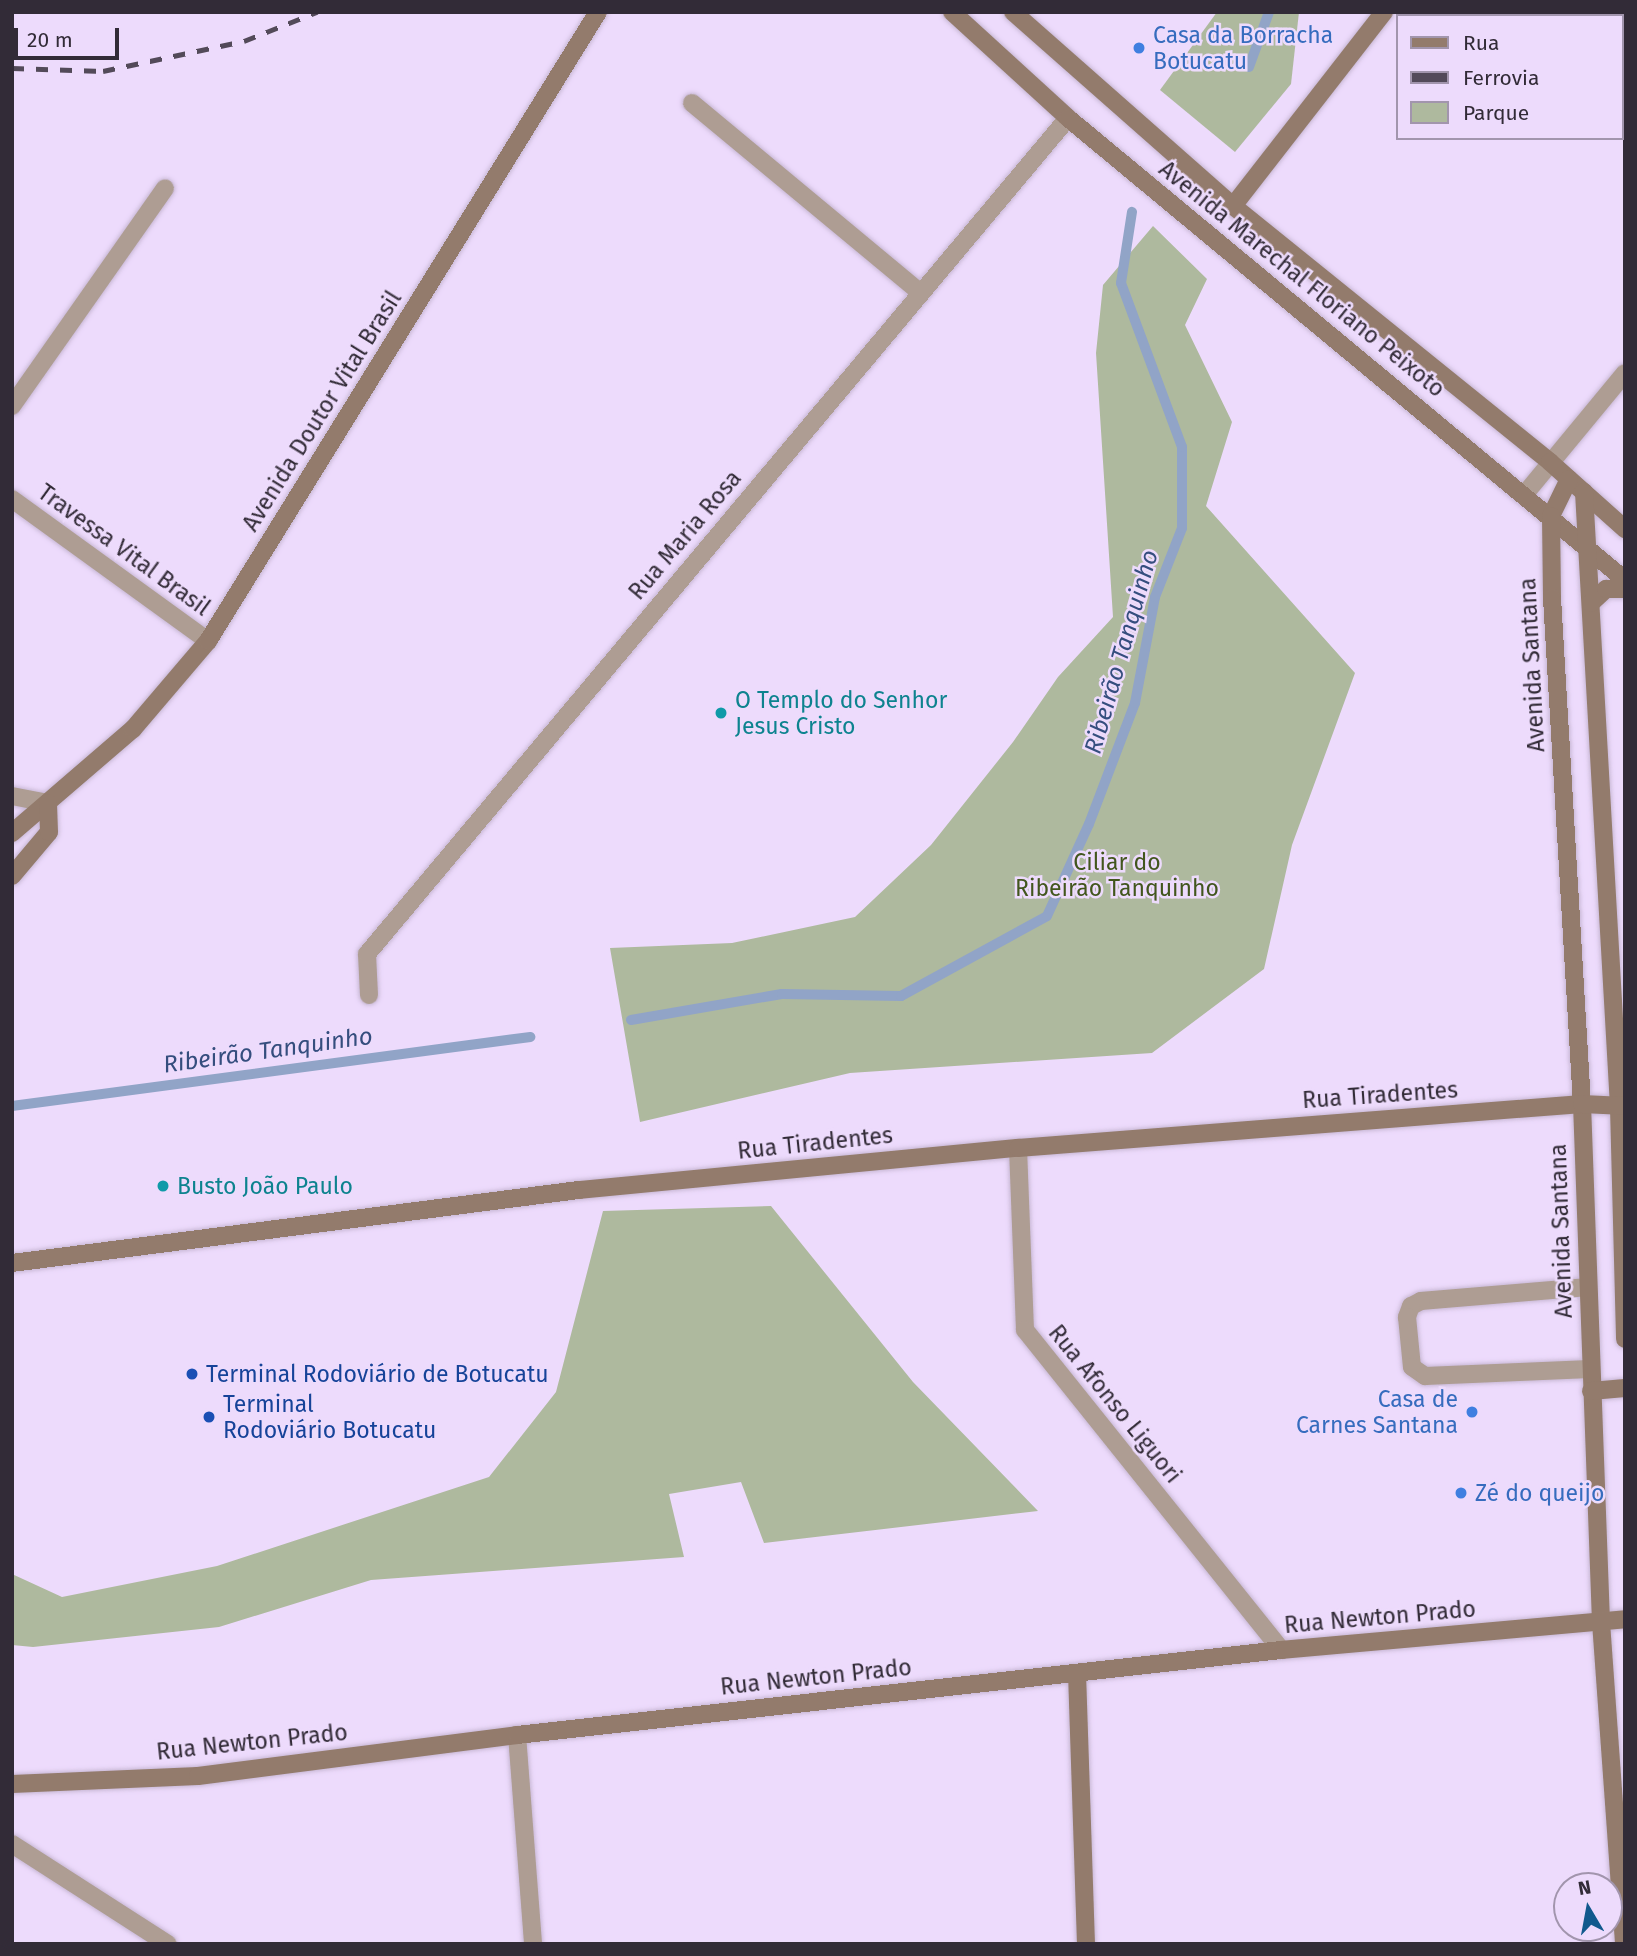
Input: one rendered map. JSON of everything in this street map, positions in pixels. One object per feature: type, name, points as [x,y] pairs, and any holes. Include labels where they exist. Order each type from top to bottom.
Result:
[{"type":"main road","name":"Avenida Doutor Vital Brasil","points":[[12,833],[133,729],[208,641],[598,12]]},
{"type":"main road","name":"Avenida Marechal Floriano Peixoto","points":[[952,12],[1068,118],[1625,580]]},
{"type":"main road","name":"Avenida Marechal Floriano Peixoto","points":[[1013,12],[1233,206],[1550,462],[1625,528]]},
{"type":"main road","points":[[1233,206],[1384,12]]},
{"type":"main road","points":[[1551,516],[1569,479]]},
{"type":"main road","points":[[1584,492],[1622,1106],[1625,1339]]},
{"type":"main road","name":"Avenida Santana","points":[[1551,516],[1557,708],[1582,1104],[1601,1622],[1624,1944]]},
{"type":"main road","points":[[1591,603],[1606,589],[1625,589]]},
{"type":"main road","points":[[12,876],[49,832],[48,803]]},
{"type":"main road","name":"Rua Tiradentes","points":[[12,1263],[579,1190],[1018,1148],[1582,1104],[1622,1106]]},
{"type":"main road","points":[[1591,1391],[1625,1388]]},
{"type":"main road","name":"Rua Newton Prado","points":[[12,1784],[198,1776],[517,1735],[1077,1672],[1281,1650],[1625,1619]]},
{"type":"main road","points":[[1077,1672],[1086,1944]]},
{"type":"street","points":[[692,103],[920,292]]},
{"type":"street","name":"Rua Maria Rosa","points":[[369,995],[367,954],[1068,118]]},
{"type":"street","points":[[12,406],[165,188]]},
{"type":"street","points":[[1524,495],[1625,373]]},
{"type":"street","name":"Travessa Vital Brasil","points":[[12,499],[208,641]]},
{"type":"street","points":[[12,796],[48,803]]},
{"type":"street","name":"Rua Afonso Liguori","points":[[1018,1148],[1025,1330],[1281,1650]]},
{"type":"street","points":[[1588,1287],[1421,1301],[1411,1306],[1407,1317],[1412,1367],[1425,1376],[1590,1369]]},
{"type":"street","points":[[517,1735],[533,1944]]},
{"type":"street","points":[[12,1844],[168,1944]]},
{"type":"green space","points":[[1217,12],[1299,12],[1291,84],[1235,152],[1160,90]]},
{"type":"green space","name":"Ciliar do Ribeirão Tanquinho","points":[[1153,226],[1207,279],[1185,325],[1232,422],[1206,506],[1355,673],[1292,845],[1264,969],[1152,1053],[850,1073],[640,1122],[610,948],[732,943],[855,917],[931,845],[1013,742],[1058,677],[1113,617],[1096,353],[1103,285]]},
{"type":"green space","points":[[771,1206],[913,1382],[1038,1511],[764,1543],[741,1482],[669,1494],[684,1557],[371,1580],[219,1627],[33,1647],[12,1645],[12,1574],[62,1597],[217,1566],[489,1477],[556,1392],[603,1211]]},
{"type":"waterway","name":"Ribeirão Tanquinho","points":[[1249,67],[1269,12]]},
{"type":"waterway","name":"Ribeirão Tanquinho","points":[[631,1020],[782,994],[901,996],[1047,916],[1089,824],[1135,703],[1155,597],[1182,528],[1182,447],[1121,283],[1132,212]]},
{"type":"waterway","name":"Ribeirão Tanquinho","points":[[12,1106],[530,1037]]},
{"type":"railway","points":[[12,68],[103,71],[244,41],[317,12]]},
{"type":"place","name":"Casa da Borracha Botucatu","points":[[1139,48]]},
{"type":"place","name":"O Templo do Senhor Jesus Cristo","points":[[721,713]]},
{"type":"place","name":"Busto João Paulo","points":[[163,1186]]},
{"type":"place","name":"Terminal Rodoviário de Botucatu","points":[[192,1374]]},
{"type":"place","name":"Casa de Carnes Santana","points":[[1472,1412]]},
{"type":"place","name":"Terminal Rodoviário Botucatu","points":[[209,1417]]},
{"type":"place","name":"Zé do queijo","points":[[1461,1493]]}]
